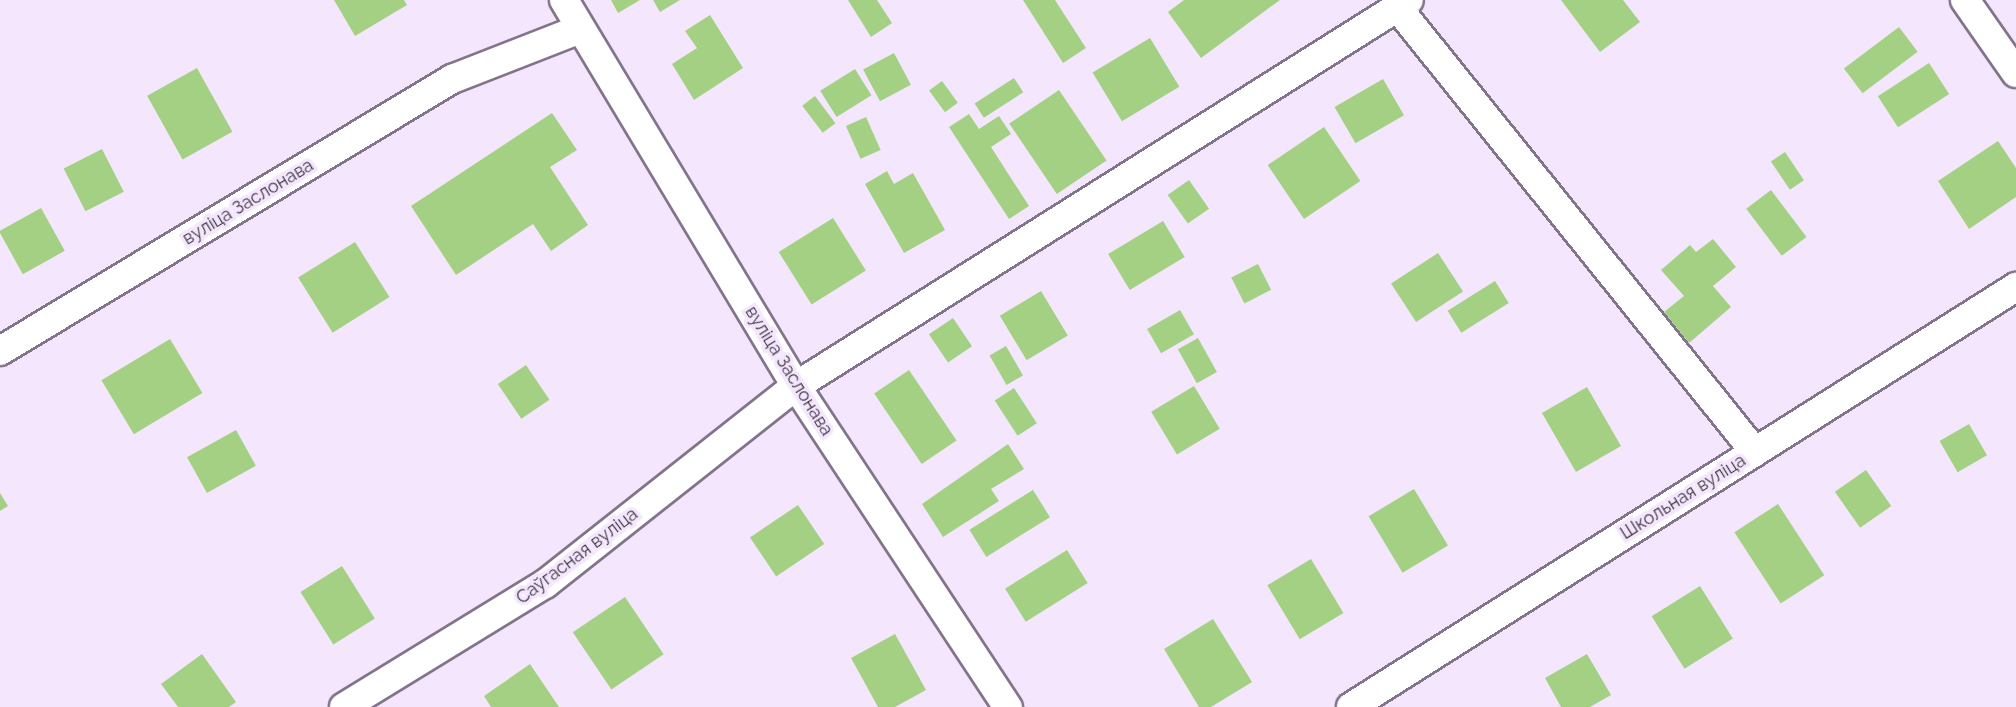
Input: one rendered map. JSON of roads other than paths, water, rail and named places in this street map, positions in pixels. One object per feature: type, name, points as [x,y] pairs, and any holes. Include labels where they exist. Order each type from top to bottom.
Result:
[{"type":"street","name":"вуліца Заслонава","points":[[564,0],[578,30],[796,386],[1008,707]]},
{"type":"street","points":[[1965,0],[2016,73]]},
{"type":"street","points":[[1403,4],[1755,452]]},
{"type":"street","name":"Саўгасная вуліца","points":[[344,707],[545,584],[796,386],[1403,4]]},
{"type":"street","name":"вуліца Заслонава","points":[[0,351],[452,79],[578,30]]},
{"type":"street","name":"Школьная вуліца","points":[[1351,707],[2016,287]]}]
